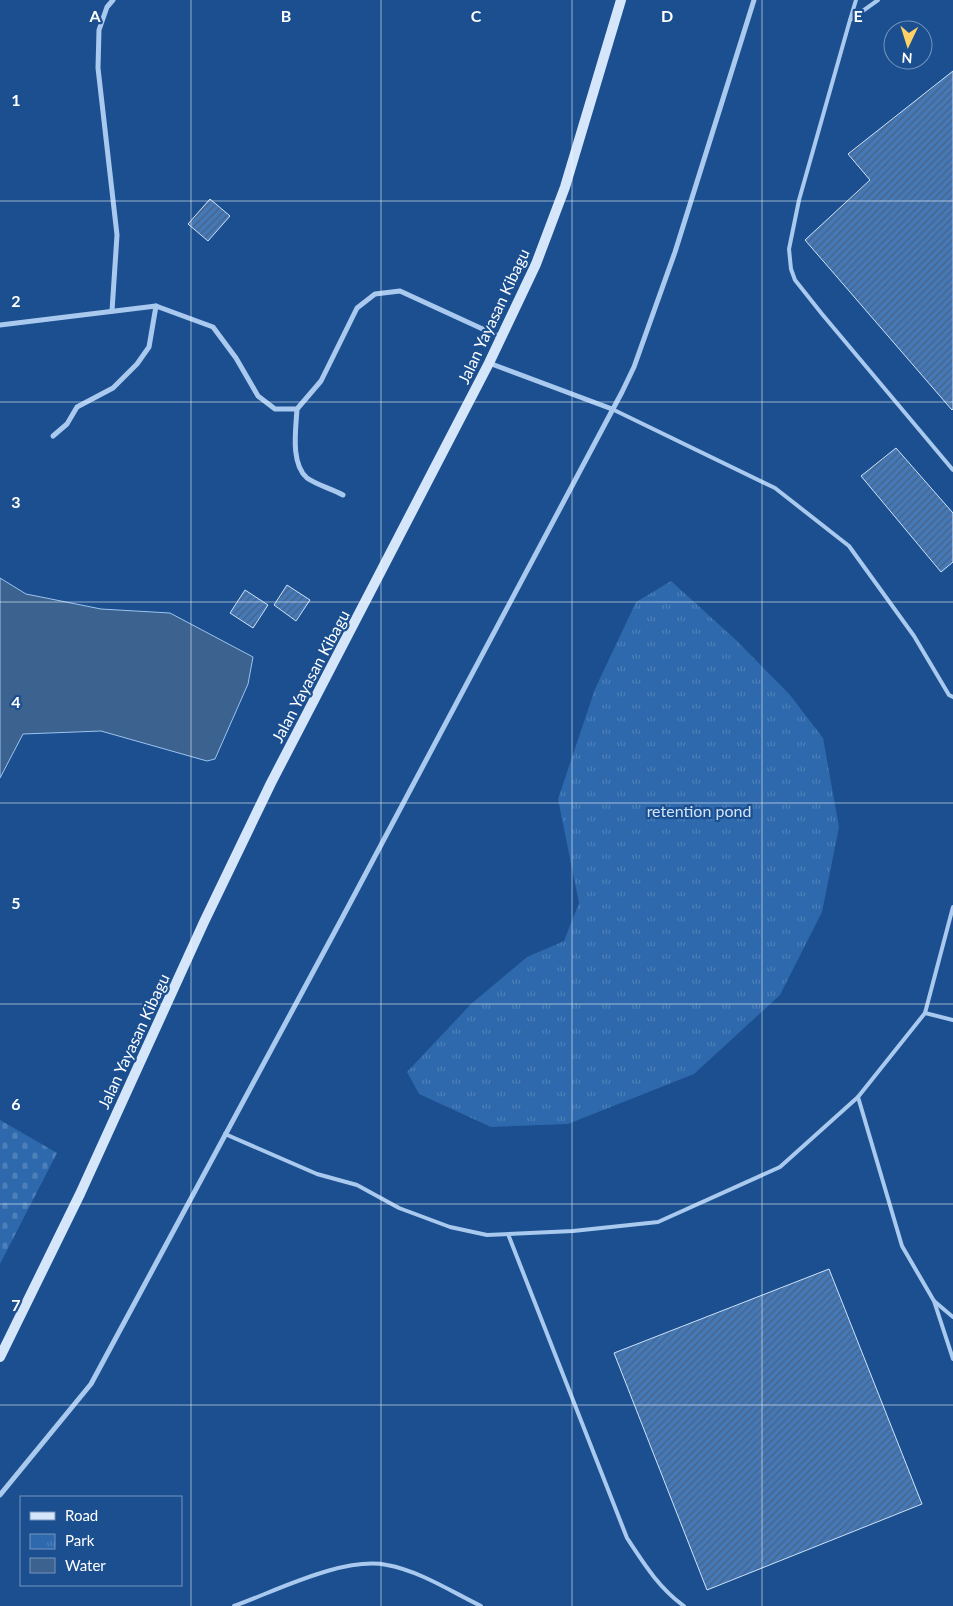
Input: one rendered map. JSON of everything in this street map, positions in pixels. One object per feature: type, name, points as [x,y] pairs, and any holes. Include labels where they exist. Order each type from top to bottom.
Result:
[{"type":"street","points":[[112,311],[117,235],[98,68],[99,30],[107,7],[113,0]]},
{"type":"street","name":"Jalan Yayasan Kibagu","points":[[0,1357],[84,1184],[204,922],[271,783],[489,363],[536,264],[564,187],[621,0]]},
{"type":"street","points":[[0,1495],[91,1384],[634,367],[675,252],[754,0]]},
{"type":"street","points":[[343,495],[306,477],[299,463],[296,441],[297,408],[321,381],[357,308],[375,294],[400,291],[500,337]]},
{"type":"street","points":[[53,436],[67,424],[77,407],[113,388],[137,364],[149,347],[156,306]]},
{"type":"street","points":[[0,326],[156,306],[213,327],[236,358],[258,396],[275,409],[297,408]]},
{"type":"street","points":[[489,363],[612,410]]},
{"type":"lane","points":[[856,0],[799,200],[789,250],[790,269],[795,280],[822,314],[953,470]]},
{"type":"lane","points":[[850,20],[878,0]]},
{"type":"lane","points":[[612,410],[775,488],[848,546],[914,636],[948,695],[953,697]]},
{"type":"lane","points":[[225,1134],[317,1174],[357,1185],[399,1208],[450,1227],[487,1235],[573,1231],[658,1222],[780,1167],[858,1097],[926,1013],[953,907]]},
{"type":"lane","points":[[926,1013],[953,1020]]},
{"type":"lane","points":[[858,1097],[902,1246],[934,1302],[953,1359]]},
{"type":"lane","points":[[508,1234],[627,1538],[653,1577],[668,1594],[684,1606]]},
{"type":"lane","points":[[934,1302],[953,1316]]},
{"type":"lane","points":[[234,1606],[327,1572],[365,1562],[397,1567],[481,1606]]},
{"type":"green space","name":"retention pond","points":[[671,581],[736,640],[790,695],[823,738],[839,827],[822,912],[780,995],[694,1074],[568,1124],[491,1127],[419,1094],[407,1072],[471,1004],[527,957],[564,941],[579,903],[558,799],[595,689],[636,602]]},
{"type":"green space","points":[[0,1120],[57,1153],[0,1264]]},
{"type":"water","points":[[0,578],[26,594],[101,609],[170,613],[253,657],[248,684],[215,759],[207,761],[101,731],[23,734],[0,778]]},
{"type":"building","points":[[953,71],[952,410],[805,240],[870,180],[848,154]]},
{"type":"building","points":[[210,199],[230,216],[208,241],[188,224]]},
{"type":"building","points":[[896,448],[953,513],[953,562],[941,572],[861,476]]},
{"type":"building","points":[[287,585],[310,600],[296,621],[274,605]]},
{"type":"building","points":[[245,590],[268,605],[253,628],[230,613]]},
{"type":"building","points":[[829,1269],[922,1504],[707,1590],[614,1353]]}]
